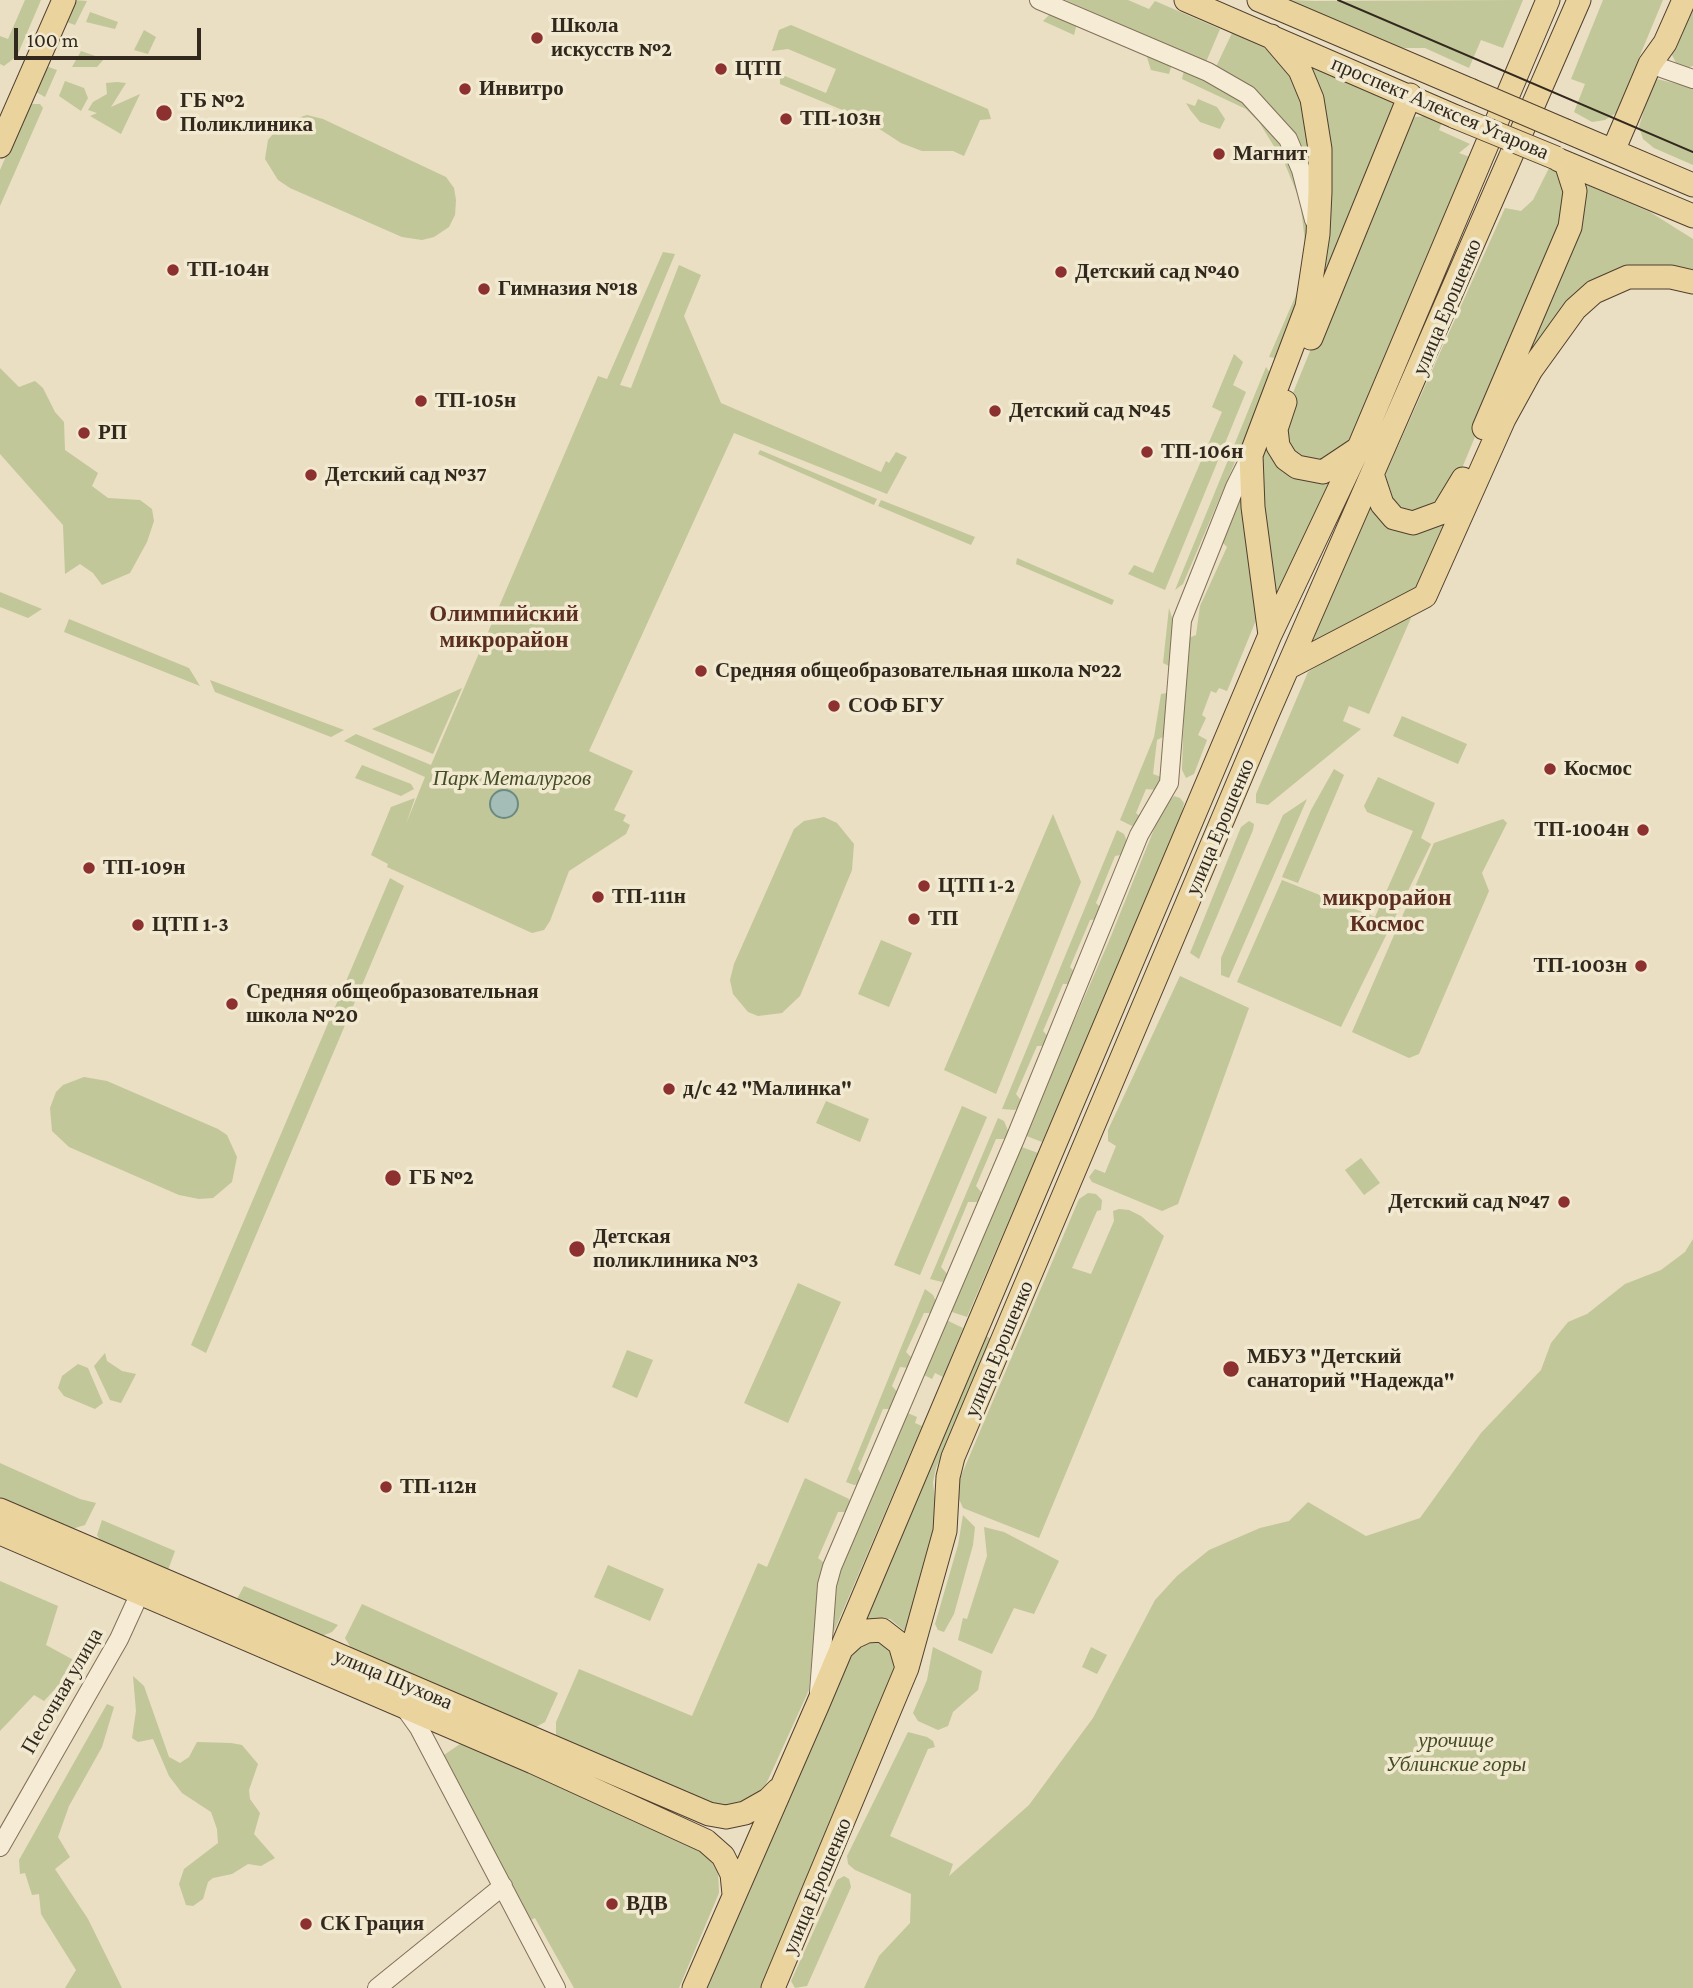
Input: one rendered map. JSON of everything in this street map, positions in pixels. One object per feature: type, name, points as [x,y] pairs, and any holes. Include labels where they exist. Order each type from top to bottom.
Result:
[{"type":"main road","points":[[0,112],[49,0]]},
{"type":"main road","points":[[0,146],[64,0]]},
{"type":"main road","points":[[1186,0],[1271,36],[1306,62]]},
{"type":"main road","name":"проспект Алексея Угарова","points":[[1259,0],[1693,185]]},
{"type":"main road","name":"улица Ерошенко","points":[[694,1988],[841,1650],[1266,644],[1360,445],[1548,0]]},
{"type":"main road","name":"улица Ерошенко","points":[[773,1988],[908,1668],[945,1531],[948,1477],[953,1457],[1262,729],[1579,0]]},
{"type":"main road","points":[[1650,64],[1653,39],[1670,0]]},
{"type":"main road","points":[[1613,151],[1650,64],[1665,43],[1684,0]]},
{"type":"main road","points":[[1325,27],[1306,62],[1318,123],[1320,171],[1318,234],[1307,307],[1251,455],[1253,507],[1266,644],[1291,666],[1425,596],[1504,419],[1531,370],[1560,327],[1594,292],[1628,277],[1671,277],[1693,282]]},
{"type":"main road","name":"проспект Алексея Угарова","points":[[1306,62],[1410,95],[1456,117],[1693,216]]},
{"type":"main road","points":[[1360,445],[1336,466],[1323,472],[1310,472],[1286,459],[1278,446],[1276,429],[1410,95]]},
{"type":"main road","points":[[1373,477],[1382,504],[1394,518],[1413,523],[1443,512],[1451,503],[1570,227],[1575,191],[1561,161]]},
{"type":"main road","points":[[1654,200],[1693,229]]},
{"type":"main road","name":"улица Шухова","points":[[0,1510],[79,1555],[145,1584],[709,1814],[726,1817],[745,1813],[768,1800],[783,1785]]},
{"type":"main road","name":"улица Шухова","points":[[0,1533],[79,1555]]},
{"type":"main road","name":"улица Шухова","points":[[145,1584],[404,1707],[553,1770],[706,1841],[723,1856],[732,1874],[734,1895]]},
{"type":"main road","points":[[841,1650],[854,1637],[867,1631],[881,1630],[900,1644],[908,1668]]},
{"type":"street","points":[[1039,0],[1208,72],[1248,95],[1288,139],[1301,170],[1318,234]]},
{"type":"street","points":[[1650,64],[1693,79]]},
{"type":"street","name":"улица Ерошенко","points":[[818,1704],[821,1640],[827,1585],[832,1567],[1015,1139],[1139,835],[1170,783],[1182,620],[1235,487],[1251,455]]},
{"type":"street","name":"Песочная улица","points":[[0,1847],[119,1639],[145,1584]]},
{"type":"street","points":[[404,1707],[424,1738],[556,1988]]},
{"type":"street","points":[[377,1988],[503,1886]]},
{"type":"green space","points":[[25,0],[41,0],[17,56],[4,66],[0,64],[0,36],[8,39]]},
{"type":"green space","points":[[73,0],[87,1],[75,25],[67,22]]},
{"type":"green space","points":[[1065,0],[1128,0],[1149,9],[1155,1],[1220,29],[1206,62]]},
{"type":"green space","points":[[1286,0],[1523,0],[1503,48],[1481,40],[1469,68],[1425,48],[1400,48]]},
{"type":"green space","points":[[1603,0],[1663,0],[1616,113],[1605,120],[1592,122],[1574,112],[1585,84],[1571,79]]},
{"type":"green space","points":[[1693,0],[1693,66],[1686,68],[1677,65],[1669,49]]},
{"type":"green space","points":[[90,12],[118,22],[115,29],[86,22]]},
{"type":"green space","points":[[1051,13],[1077,23],[1074,35],[1043,21]]},
{"type":"green space","points":[[791,25],[988,109],[991,119],[980,120],[964,156],[953,151],[922,151],[901,143],[864,119],[780,84],[780,74],[826,93],[836,69],[788,49],[772,51],[779,30]]},
{"type":"green space","points":[[144,30],[156,37],[148,54],[134,50]]},
{"type":"green space","points":[[1232,33],[1271,51],[1290,69],[1309,115],[1313,202],[1305,167],[1215,69]]},
{"type":"green space","points":[[81,51],[104,59],[97,67],[72,67]]},
{"type":"green space","points":[[1146,54],[1172,64],[1169,74],[1151,70]]},
{"type":"green space","points":[[43,65],[57,70],[45,97],[36,92]]},
{"type":"green space","points":[[1307,66],[1397,104],[1312,304]]},
{"type":"green space","points":[[1184,70],[1233,91],[1276,135],[1291,166],[1308,225],[1308,269],[1281,351],[1275,358],[1269,357],[1296,295],[1306,249],[1300,201],[1285,164],[1259,122],[1246,109],[1182,79]]},
{"type":"green space","points":[[1653,78],[1693,88],[1693,165],[1654,148],[1643,139],[1639,127]]},
{"type":"green space","points":[[65,81],[84,88],[88,98],[81,111],[59,96]]},
{"type":"green space","points":[[106,83],[126,83],[111,107],[140,94],[121,134],[90,116],[97,113],[88,110],[93,102],[107,94]]},
{"type":"green space","points":[[1198,99],[1217,107],[1225,119],[1220,129],[1200,122],[1191,111],[1186,103],[1195,106]]},
{"type":"green space","points":[[32,104],[40,104],[43,108],[0,206],[0,170],[26,110]]},
{"type":"green space","points":[[307,115],[323,119],[446,177],[454,188],[456,200],[455,215],[449,227],[434,237],[422,240],[402,237],[290,188],[278,180],[265,159],[268,140],[282,123]]},
{"type":"green space","points":[[1427,116],[1442,122],[1439,130],[1470,144],[1459,153],[1470,157],[1346,450],[1328,466],[1290,455],[1284,421],[1288,405],[1397,139],[1405,125],[1415,117]]},
{"type":"green space","points":[[1549,168],[1560,174],[1566,184],[1565,220],[1450,497],[1403,516],[1385,493],[1386,473],[1505,208],[1521,211],[1533,200]]},
{"type":"green space","points":[[1580,182],[1650,212],[1693,239],[1693,275],[1608,274],[1495,419]]},
{"type":"green space","name":"Парк Металургов","points":[[663,252],[675,254],[620,385],[631,388],[679,265],[701,275],[684,316],[721,403],[881,472],[886,461],[889,463],[896,452],[907,457],[887,494],[734,433],[589,751],[633,771],[614,810],[626,815],[623,821],[630,825],[626,834],[569,871],[550,921],[544,930],[532,933],[387,867],[388,864],[371,855],[391,807],[415,798],[406,824],[425,777],[344,741],[356,734],[431,765],[598,376],[607,379]]},
{"type":"green space","points":[[1234,354],[1243,362],[1233,385],[1246,392],[1165,590],[1128,574],[1134,565],[1153,573],[1222,412],[1212,407]]},
{"type":"green space","points":[[1266,367],[1270,373],[1269,382],[1183,584],[1175,590]]},
{"type":"green space","points":[[0,368],[19,387],[35,381],[43,388],[55,412],[64,422],[65,450],[98,473],[92,486],[108,498],[140,500],[152,509],[154,521],[147,542],[130,573],[102,585],[93,573],[80,564],[65,574],[63,525],[0,454]]},
{"type":"green space","points":[[1270,429],[1271,444],[1336,473],[1278,596],[1273,594],[1258,466]]},
{"type":"green space","points":[[760,450],[877,499],[874,505],[758,454]]},
{"type":"green space","points":[[1242,488],[1259,613],[1227,691],[1219,688],[1216,693],[1211,691],[1202,715],[1206,718],[1198,735],[1207,740],[1194,774],[1186,778],[1182,770],[1186,639],[1196,635],[1200,606],[1227,547],[1219,539]]},
{"type":"green space","points":[[881,500],[975,537],[971,545],[878,506]]},
{"type":"green space","points":[[1373,500],[1380,511],[1450,522],[1422,587],[1311,644]]},
{"type":"green space","points":[[1017,558],[1114,600],[1112,605],[1016,564]]},
{"type":"green space","points":[[0,592],[42,609],[28,618],[0,607]]},
{"type":"green space","points":[[1169,608],[1173,621],[1169,666],[1163,663]]},
{"type":"green space","points":[[1405,615],[1411,618],[1369,714],[1349,706],[1343,721],[1361,729],[1268,805],[1256,803],[1256,794],[1308,672]]},
{"type":"green space","points":[[69,619],[189,668],[200,686],[64,632]]},
{"type":"green space","points":[[210,680],[344,730],[331,737],[215,692]]},
{"type":"green space","points":[[462,688],[433,754],[372,729]]},
{"type":"green space","points":[[1167,693],[1167,735],[1157,740],[1153,774],[1161,777],[1157,790],[1146,789],[1136,813],[1144,820],[1132,826],[1120,820],[1154,737],[1161,694]]},
{"type":"green space","points":[[1402,716],[1467,744],[1458,764],[1393,736]]},
{"type":"green space","points":[[362,765],[411,784],[414,789],[401,796],[355,778]]},
{"type":"green space","points":[[1334,769],[1344,775],[1298,883],[1282,877],[1311,810]]},
{"type":"green space","points":[[1378,777],[1435,803],[1421,838],[1431,844],[1341,1027],[1237,982],[1282,880],[1375,917],[1413,831],[1367,812],[1364,806]]},
{"type":"green space","points":[[1174,796],[1184,803],[1181,817],[1042,1142],[1024,1135],[1109,941],[1163,807]]},
{"type":"green space","points":[[1307,799],[1229,978],[1221,975],[1221,958],[1283,815]]},
{"type":"green space","points":[[1053,814],[1081,882],[996,1094],[944,1070]]},
{"type":"green space","points":[[824,817],[837,823],[854,844],[852,870],[800,996],[782,1013],[758,1016],[748,1012],[733,994],[730,980],[734,964],[794,829],[804,821]]},
{"type":"green space","points":[[1503,819],[1507,823],[1482,873],[1489,891],[1419,1054],[1409,1058],[1352,1032],[1434,843]]},
{"type":"green space","points":[[1249,821],[1254,824],[1253,830],[1199,959],[1190,953],[1241,827]]},
{"type":"green space","points":[[1117,830],[1124,834],[1128,844],[1126,854],[1115,856],[1096,903],[1104,911],[1100,919],[1090,920],[1070,967],[1077,975],[1073,984],[1063,984],[1043,1031],[1050,1038],[1046,1046],[1037,1046],[1016,1094],[1023,1103],[1015,1110],[1002,1109]]},
{"type":"green space","points":[[390,878],[404,886],[206,1353],[191,1345]]},
{"type":"green space","points":[[881,940],[912,953],[889,1007],[858,994]]},
{"type":"green space","points":[[1180,976],[1249,1008],[1178,1204],[1162,1211],[1092,1182],[1089,1177],[1095,1169],[1105,1173],[1116,1146],[1108,1141],[1108,1130]]},
{"type":"green space","points":[[84,1077],[107,1081],[227,1135],[237,1157],[232,1182],[213,1198],[199,1199],[179,1195],[69,1147],[52,1131],[50,1108],[56,1092],[63,1085]]},
{"type":"green space","points":[[826,1101],[869,1119],[860,1142],[816,1123]]},
{"type":"green space","points":[[962,1106],[987,1117],[920,1275],[894,1265]]},
{"type":"green space","points":[[998,1118],[1004,1121],[1009,1133],[1006,1139],[996,1139],[976,1186],[983,1194],[979,1202],[968,1202],[941,1267],[949,1276],[942,1282],[930,1279]]},
{"type":"green space","points":[[1019,1146],[1038,1153],[967,1317],[949,1311]]},
{"type":"green space","points":[[1361,1158],[1380,1183],[1364,1195],[1345,1170]]},
{"type":"green space","points":[[1088,1193],[1096,1194],[1102,1200],[1101,1210],[1097,1211],[1072,1268],[1091,1274],[1114,1221],[1113,1211],[1129,1210],[1141,1216],[1164,1236],[1039,1538],[963,1508],[955,1490],[1079,1199]]},
{"type":"green space","name":"урочище Ублинские горы","points":[[1693,1239],[1693,1988],[864,1988],[879,1956],[910,1923],[911,1894],[855,1870],[848,1864],[847,1856],[908,1732],[927,1737],[933,1741],[935,1747],[928,1749],[890,1836],[953,1864],[949,1876],[1029,1805],[1093,1718],[1155,1600],[1177,1576],[1209,1550],[1260,1528],[1289,1521],[1308,1502],[1366,1536],[1420,1518],[1481,1433],[1541,1370],[1551,1343],[1568,1322],[1587,1314],[1625,1284],[1661,1270],[1685,1252]]},
{"type":"green space","points":[[798,1283],[841,1302],[788,1423],[744,1403]]},
{"type":"green space","points":[[925,1289],[933,1295],[937,1304],[932,1313],[924,1313],[906,1352],[913,1359],[909,1368],[900,1367],[892,1386],[899,1394],[892,1409],[883,1409],[858,1469],[863,1477],[860,1484],[846,1482]]},
{"type":"green space","points":[[944,1319],[963,1328],[943,1377],[935,1373],[932,1379],[920,1373]]},
{"type":"green space","points":[[985,1335],[991,1339],[936,1468],[933,1482],[937,1518],[907,1633],[890,1619],[866,1619]]},
{"type":"green space","points":[[627,1350],[653,1360],[637,1398],[612,1387]]},
{"type":"green space","points":[[105,1353],[107,1361],[122,1371],[136,1374],[121,1403],[110,1400],[94,1366]]},
{"type":"green space","points":[[78,1364],[88,1368],[103,1403],[95,1409],[64,1396],[58,1388],[62,1376]]},
{"type":"green space","points":[[905,1412],[917,1417],[915,1423],[922,1426],[826,1650],[835,1577]]},
{"type":"green space","points":[[0,1463],[80,1499],[96,1503],[85,1525],[72,1529],[0,1498]]},
{"type":"green space","points":[[805,1478],[849,1499],[851,1506],[849,1512],[838,1512],[818,1558],[827,1565],[817,1598],[809,1690],[762,1793],[752,1800],[729,1806],[718,1805],[556,1736],[556,1722],[579,1669],[692,1716],[758,1563],[767,1567]]},
{"type":"green space","points":[[963,1515],[975,1527],[973,1545],[954,1614],[944,1632],[938,1630],[935,1624],[958,1545]]},
{"type":"green space","points":[[102,1520],[175,1551],[168,1570],[100,1540],[97,1535]]},
{"type":"green space","points":[[984,1527],[1004,1532],[1059,1561],[1034,1614],[1014,1608],[992,1654],[958,1640],[963,1618],[967,1619],[987,1556]]},
{"type":"green space","points":[[608,1565],[664,1589],[650,1621],[594,1597]]},
{"type":"green space","points":[[0,1581],[58,1606],[46,1645],[79,1663],[44,1701],[34,1695],[0,1731]]},
{"type":"green space","points":[[244,1586],[338,1625],[332,1632],[322,1636],[237,1599]]},
{"type":"green space","points":[[362,1604],[558,1693],[545,1722],[534,1728],[351,1648],[345,1638]]},
{"type":"green space","points":[[874,1642],[885,1645],[891,1651],[895,1673],[760,1988],[707,1988],[850,1658],[862,1645]]},
{"type":"green space","points":[[933,1647],[982,1671],[978,1690],[953,1712],[948,1726],[938,1730],[918,1721],[913,1713],[927,1680]]},
{"type":"green space","points":[[1091,1647],[1107,1655],[1097,1674],[1082,1667]]},
{"type":"green space","points":[[133,1676],[144,1686],[169,1757],[180,1763],[189,1757],[197,1742],[231,1743],[242,1745],[258,1764],[249,1790],[250,1799],[260,1813],[254,1834],[275,1858],[261,1866],[248,1864],[232,1874],[213,1878],[208,1882],[203,1899],[193,1906],[186,1905],[179,1884],[184,1869],[218,1843],[217,1829],[211,1812],[182,1793],[169,1776],[153,1739],[138,1742],[132,1738],[136,1711]]},
{"type":"green space","points":[[107,1704],[114,1707],[102,1747],[69,1806],[58,1837],[70,1857],[55,1869],[88,1919],[122,1988],[65,1988],[76,1970],[41,1914],[39,1894],[32,1895],[25,1873],[20,1874],[19,1860]]},
{"type":"green space","points":[[460,1744],[677,1835],[709,1854],[718,1870],[719,1893],[679,1988],[574,1988],[535,1918],[528,1921],[447,1766],[444,1755]]},
{"type":"green space","points":[[844,1876],[849,1879],[851,1887],[807,1986],[795,1988],[791,1981],[837,1880]]},
{"type":"water","points":[[504,790],[514,794],[518,804],[514,814],[504,818],[494,814],[490,804],[494,794]]},
{"type":"tram line","points":[[1338,0],[1693,152]]},
{"type":"place","name":"Школа искусств №2","points":[[537,38]]},
{"type":"place","name":"ЦТП","points":[[721,69]]},
{"type":"place","name":"Инвитро","points":[[465,89]]},
{"type":"place","name":"ГБ №2 Поликлиника","points":[[164,113]]},
{"type":"place","name":"ТП-103н","points":[[786,119]]},
{"type":"place","name":"Магнит","points":[[1219,154]]},
{"type":"place","name":"ТП-104н","points":[[173,270]]},
{"type":"place","name":"Детский сад №40","points":[[1061,272]]},
{"type":"place","name":"Гимназия №18","points":[[484,289]]},
{"type":"place","name":"ТП-105н","points":[[421,401]]},
{"type":"place","name":"Детский сад №45","points":[[995,411]]},
{"type":"place","name":"РП","points":[[84,433]]},
{"type":"place","name":"ТП-106н","points":[[1147,452]]},
{"type":"place","name":"Детский сад №37","points":[[311,475]]},
{"type":"place","name":"Средняя общеобразовательная школа №22","points":[[701,671]]},
{"type":"place","name":"СОФ БГУ","points":[[834,706]]},
{"type":"place","name":"Космос","points":[[1550,769]]},
{"type":"place","name":"ТП-1004н","points":[[1643,830]]},
{"type":"place","name":"ТП-109н","points":[[89,868]]},
{"type":"place","name":"ЦТП 1-2","points":[[924,886]]},
{"type":"place","name":"ТП-111н","points":[[598,897]]},
{"type":"place","name":"ТП","points":[[914,919]]},
{"type":"place","name":"ЦТП 1-3","points":[[138,925]]},
{"type":"place","name":"ТП-1003н","points":[[1641,966]]},
{"type":"place","name":"Средняя общеобразовательная школа №20","points":[[232,1004]]},
{"type":"place","name":"д/с 42 \"Малинка\"","points":[[669,1089]]},
{"type":"place","name":"ГБ №2","points":[[393,1178]]},
{"type":"place","name":"Детский сад №47","points":[[1564,1202]]},
{"type":"place","name":"Детская поликлиника №3","points":[[577,1249]]},
{"type":"place","name":"МБУЗ \"Детский санаторий \"Надежда\"","points":[[1231,1369]]},
{"type":"place","name":"ТП-112н","points":[[386,1487]]},
{"type":"place","name":"ВДВ","points":[[612,1904]]},
{"type":"place","name":"СК Грация","points":[[306,1924]]},
{"type":"district","name":"Олимпийский микрорайон","points":[[504,627]]},
{"type":"district","name":"микрорайон Космос","points":[[1387,911]]}]
